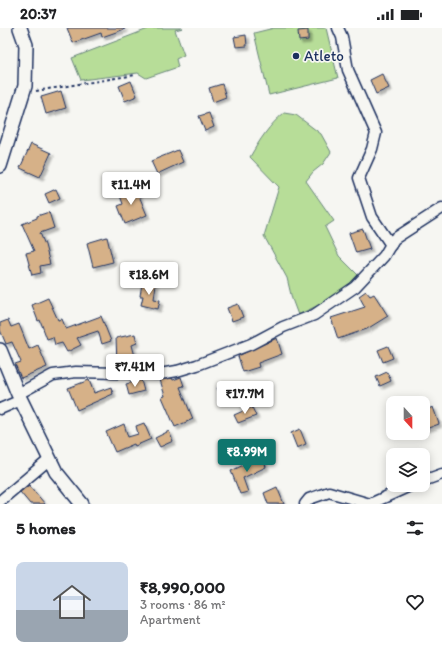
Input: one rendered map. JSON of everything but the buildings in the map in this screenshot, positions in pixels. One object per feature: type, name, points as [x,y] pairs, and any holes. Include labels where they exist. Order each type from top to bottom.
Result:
[{"type":"main road","points":[[0,166],[25,86],[26,45],[20,28]]},
{"type":"main road","points":[[0,350],[19,397],[56,472],[82,504]]},
{"type":"street","points":[[338,28],[342,37],[348,70],[376,133],[372,149],[358,178],[372,217],[390,245]]},
{"type":"street","points":[[0,408],[53,375],[76,372],[160,374],[197,365],[251,344],[283,327],[314,315],[355,287],[384,256],[394,239],[442,208]]},
{"type":"street","points":[[0,501],[50,459]]},
{"type":"street","points":[[430,478],[442,474]]},
{"type":"street","points":[[305,504],[309,499],[329,492],[370,504],[397,492]]},
{"type":"path","points":[[23,93],[135,75]]},
{"type":"green space","points":[[148,28],[183,28],[175,30],[184,55],[176,59],[178,67],[146,78],[138,73],[81,80],[72,58]]},
{"type":"green space","name":"Atleto","points":[[274,28],[326,28],[338,78],[269,95],[254,33]]},
{"type":"green space","points":[[284,113],[296,115],[321,134],[331,152],[323,164],[313,172],[306,181],[334,221],[325,227],[339,256],[359,276],[335,297],[298,315],[287,278],[264,236],[279,187],[250,157],[265,133]]},
{"type":"place","name":"Atleto","points":[[296,56]]}]
